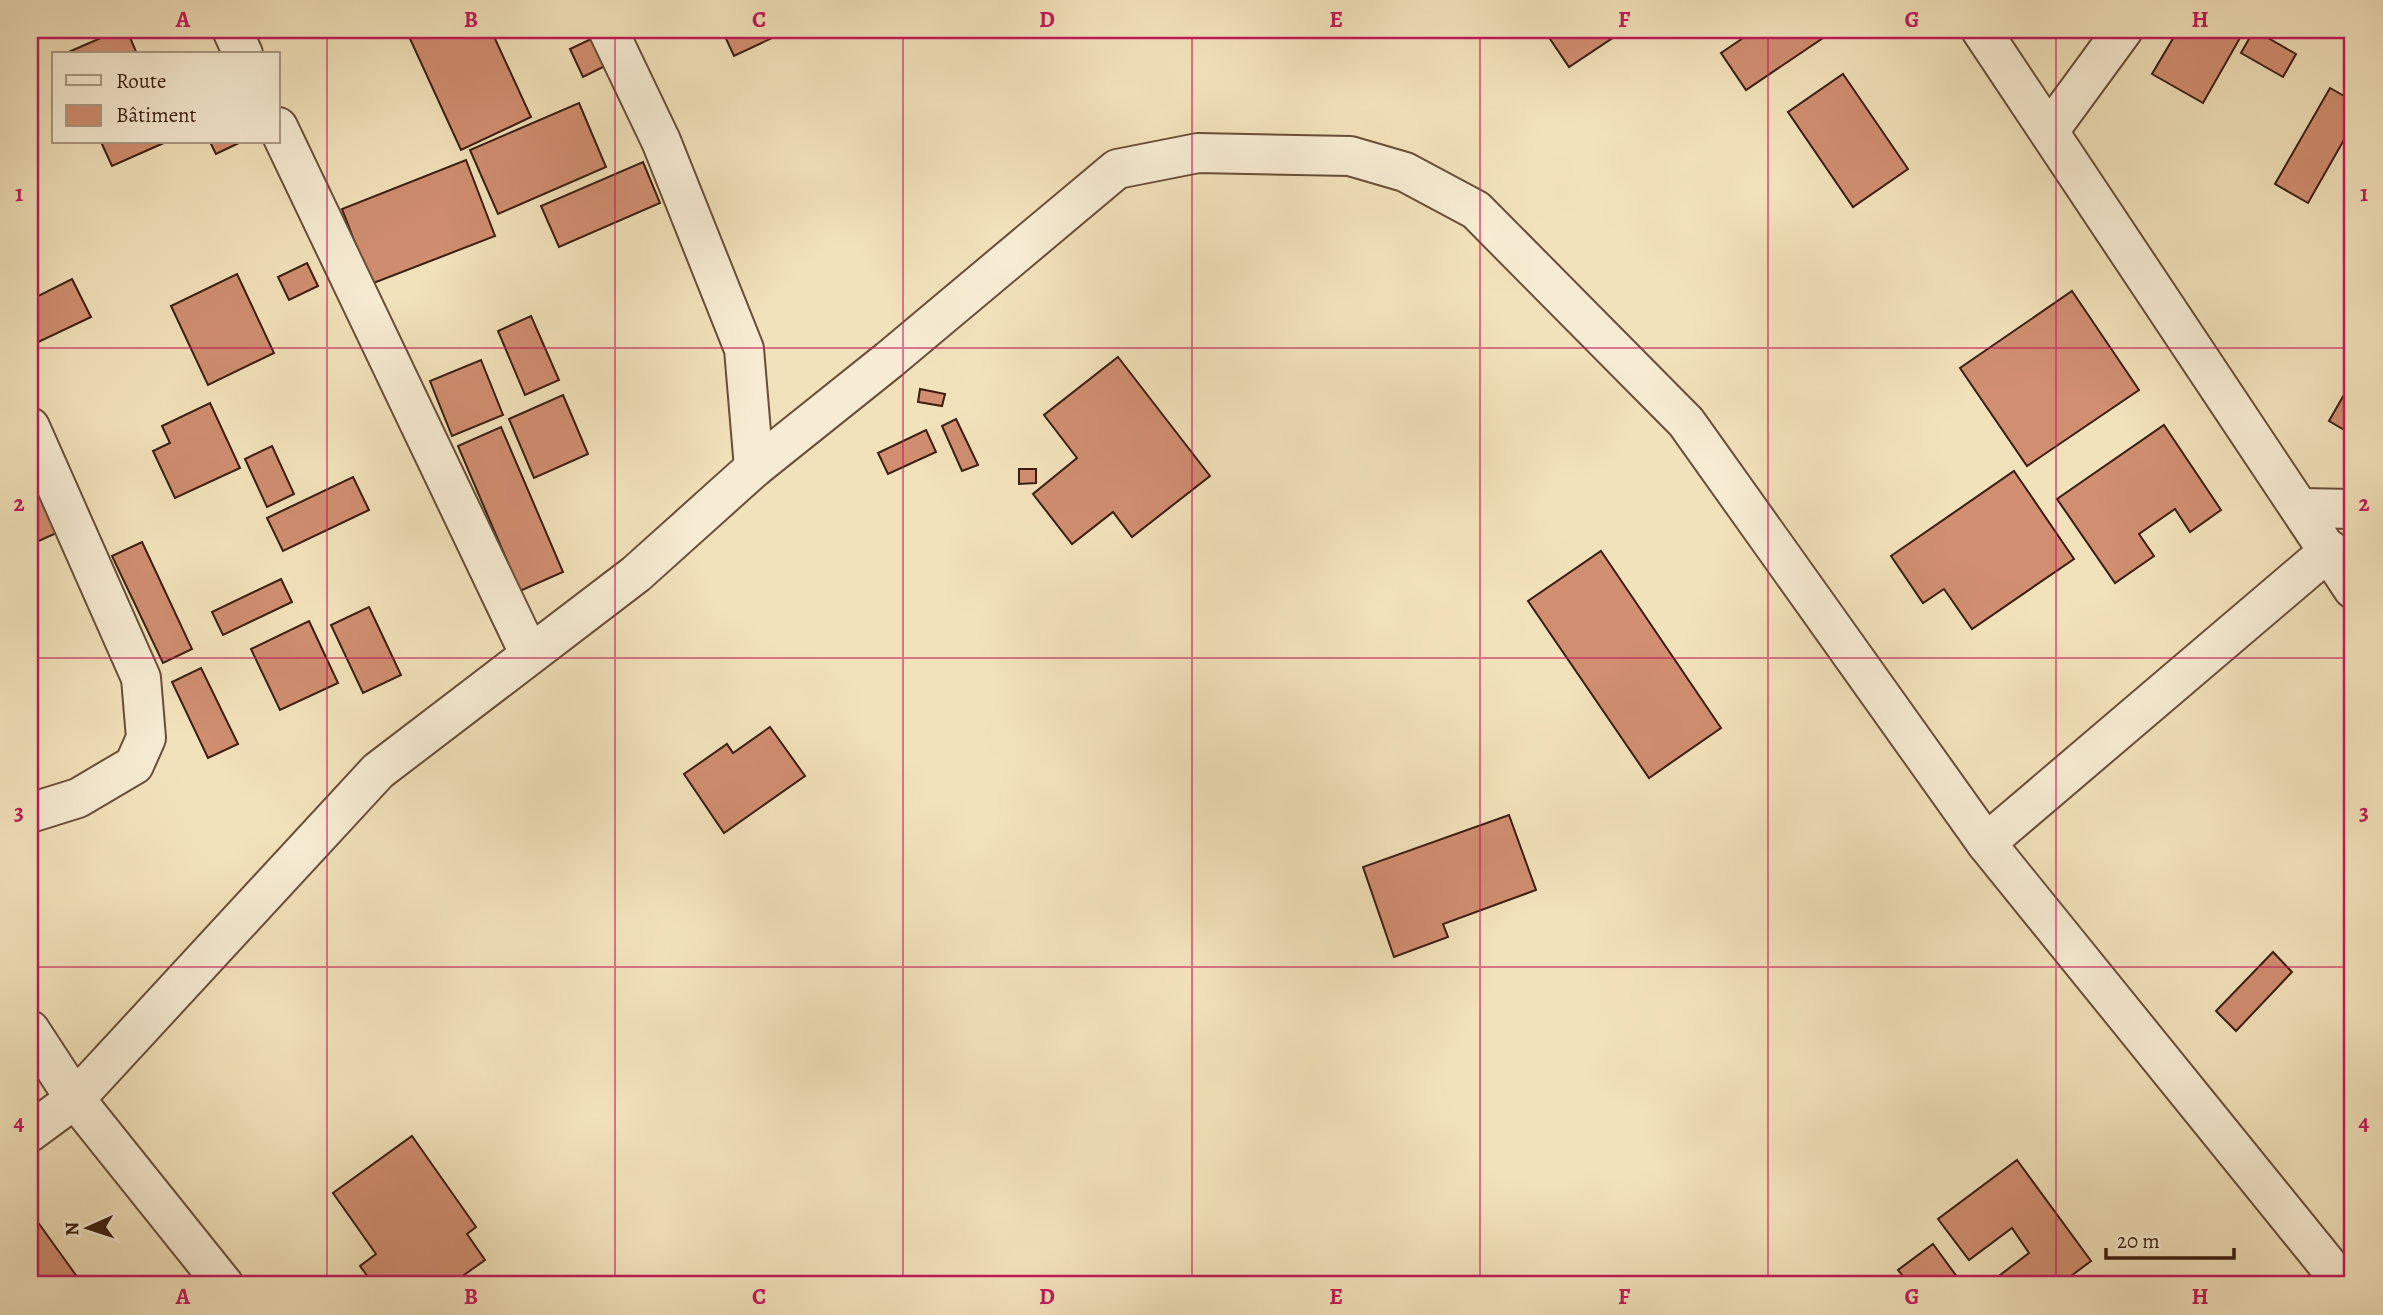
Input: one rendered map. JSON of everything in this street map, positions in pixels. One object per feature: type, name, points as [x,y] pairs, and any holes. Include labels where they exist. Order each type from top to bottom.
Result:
[{"type":"street","points":[[232,30],[242,52]]},
{"type":"street","points":[[608,30],[661,141],[744,349],[754,468]]},
{"type":"street","points":[[1981,30],[2330,550],[2353,589]]},
{"type":"street","points":[[2049,131],[2123,30]]},
{"type":"street","points":[[280,131],[529,653]]},
{"type":"street","points":[[30,1132],[75,1099],[378,771],[529,653],[636,574],[754,468],[889,360],[1117,169],[1199,153],[1307,153],[1350,156],[1405,172],[1476,210],[1686,422],[1986,842],[2344,1285]]},
{"type":"street","points":[[30,426],[141,678],[146,738],[134,765],[78,798],[30,813]]},
{"type":"street","points":[[2302,508],[2353,509]]},
{"type":"street","points":[[1986,842],[2330,550]]},
{"type":"street","points":[[30,1031],[75,1099],[224,1285]]},
{"type":"building","points":[[119,30],[127,30],[136,52],[69,52]]},
{"type":"building","points":[[406,30],[470,30],[474,38],[491,30],[531,117],[461,150]]},
{"type":"building","points":[[722,30],[789,30],[734,56]]},
{"type":"building","points":[[1544,30],[1622,30],[1623,31],[1569,67]]},
{"type":"building","points":[[1755,30],[1817,30],[1823,38],[1746,90],[1721,53]]},
{"type":"building","points":[[2178,30],[2225,30],[2240,38],[2203,103],[2152,74]]},
{"type":"building","points":[[2254,30],[2296,54],[2283,77],[2241,53]]},
{"type":"building","points":[[593,38],[605,66],[583,77],[570,49]]},
{"type":"building","points":[[1843,74],[1908,169],[1853,207],[1788,112]]},
{"type":"building","points":[[2330,88],[2353,101],[2353,124],[2308,203],[2275,184]]},
{"type":"building","points":[[579,103],[606,167],[498,214],[470,150]]},
{"type":"building","points":[[102,144],[162,144],[112,166]]},
{"type":"building","points":[[211,144],[237,144],[216,154]]},
{"type":"building","points":[[466,160],[495,236],[371,284],[342,209]]},
{"type":"building","points":[[643,162],[660,203],[559,247],[541,206]]},
{"type":"building","points":[[307,263],[318,286],[289,300],[278,277]]},
{"type":"building","points":[[237,274],[274,353],[208,385],[171,306]]},
{"type":"building","points":[[72,279],[91,317],[30,346],[30,300]]},
{"type":"building","points":[[2072,291],[2139,390],[2027,466],[1960,368]]},
{"type":"building","points":[[531,316],[559,380],[525,395],[498,331]]},
{"type":"building","points":[[1118,357],[1210,476],[1132,537],[1113,512],[1072,544],[1033,494],[1077,458],[1044,415]]},
{"type":"building","points":[[481,360],[503,415],[452,436],[430,381]]},
{"type":"building","points":[[2353,379],[2353,435],[2329,421]]},
{"type":"building","points":[[920,389],[945,394],[942,406],[918,402]]},
{"type":"building","points":[[563,395],[588,454],[534,478],[509,419]]},
{"type":"building","points":[[210,403],[240,468],[175,498],[153,451],[170,443],[162,426]]},
{"type":"building","points":[[956,419],[978,465],[962,471],[942,426]]},
{"type":"building","points":[[2164,425],[2221,510],[2190,532],[2175,509],[2139,534],[2154,556],[2115,583],[2057,499]]},
{"type":"building","points":[[501,427],[563,572],[520,591],[458,446]]},
{"type":"building","points":[[926,430],[936,452],[888,474],[878,453]]},
{"type":"building","points":[[272,446],[294,494],[267,507],[245,459]]},
{"type":"building","points":[[1019,469],[1036,469],[1036,483],[1019,484]]},
{"type":"building","points":[[2014,471],[2074,559],[1972,629],[1944,589],[1923,603],[1891,556]]},
{"type":"building","points":[[37,475],[63,530],[30,545],[30,478]]},
{"type":"building","points":[[353,477],[369,510],[283,551],[267,518]]},
{"type":"building","points":[[142,542],[192,649],[163,663],[112,556]]},
{"type":"building","points":[[1601,551],[1721,728],[1649,778],[1528,601]]},
{"type":"building","points":[[281,579],[292,602],[223,635],[212,612]]},
{"type":"building","points":[[369,607],[401,675],[363,693],[331,625]]},
{"type":"building","points":[[309,621],[338,683],[280,710],[251,649]]},
{"type":"building","points":[[201,668],[238,744],[208,758],[172,682]]},
{"type":"building","points":[[770,727],[805,776],[724,833],[684,774],[727,744],[733,753]]},
{"type":"building","points":[[1509,815],[1536,890],[1443,924],[1448,937],[1394,957],[1363,867]]},
{"type":"building","points":[[2273,952],[2292,972],[2236,1031],[2216,1011]]},
{"type":"building","points":[[412,1136],[476,1227],[467,1234],[485,1260],[450,1285],[374,1285],[360,1266],[376,1254],[333,1193]]},
{"type":"building","points":[[2017,1160],[2091,1261],[2059,1285],[1987,1285],[2029,1253],[2012,1228],[1969,1260],[1938,1219]]},
{"type":"building","points":[[37,1221],[83,1285],[30,1285],[30,1227]]},
{"type":"building","points":[[1933,1244],[1963,1285],[1910,1285],[1898,1270]]}]
